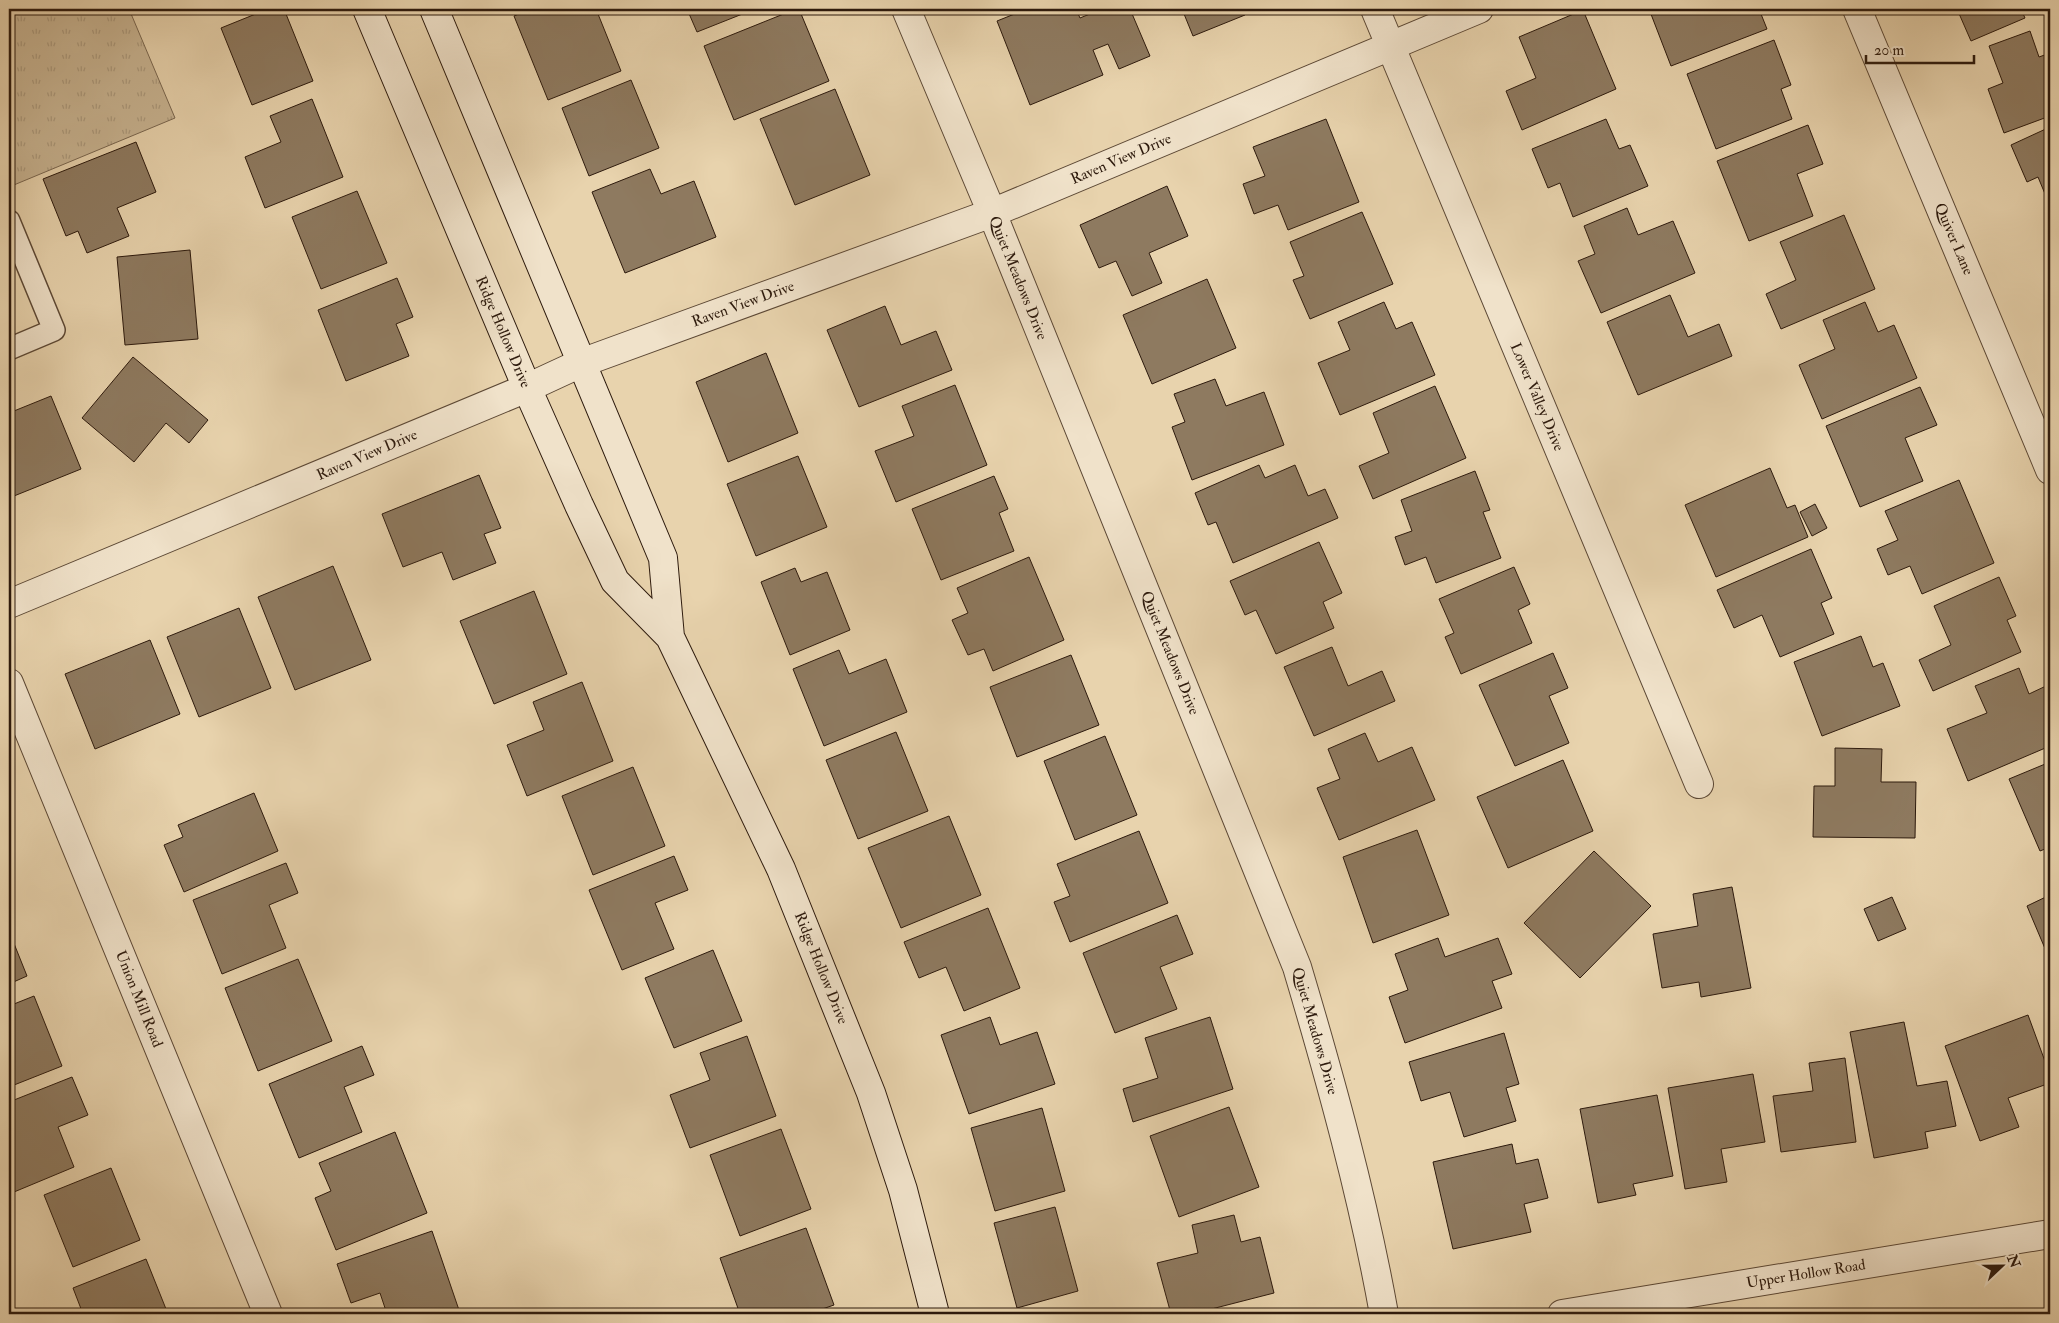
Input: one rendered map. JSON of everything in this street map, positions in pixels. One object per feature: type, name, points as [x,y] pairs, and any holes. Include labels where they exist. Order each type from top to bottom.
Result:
[{"type":"street","name":"Ridge Hollow Drive","points":[[367,9],[578,505],[615,580],[670,636],[781,869],[871,1093],[903,1190],[935,1314]]},
{"type":"street","name":"Ridge Hollow Drive","points":[[434,9],[663,558],[670,636]]},
{"type":"street","name":"Quiet Meadows Drive","points":[[906,9],[992,213],[1297,967],[1323,1052],[1371,1240],[1384,1314]]},
{"type":"street","name":"Lower Valley Drive","points":[[1375,9],[1699,784]]},
{"type":"street","name":"Raven View Drive","points":[[9,604],[527,388],[582,363],[992,213],[1479,9]]},
{"type":"street","name":"Quiver Lane","points":[[1857,9],[2050,470]]},
{"type":"street","name":"Union Mill Road","points":[[9,683],[268,1314]]},
{"type":"street","name":"Upper Hollow Road","points":[[1562,1314],[2050,1234]]},
{"type":"lane","points":[[9,221],[54,330],[9,350]]},
{"type":"green space","points":[[9,9],[129,9],[175,118],[9,187]]},
{"type":"building","points":[[268,9],[284,9],[313,81],[252,105],[221,28]]},
{"type":"building","points":[[531,9],[596,9],[621,71],[548,100],[514,16]]},
{"type":"building","points":[[687,9],[755,9],[697,32]]},
{"type":"building","points":[[799,9],[829,81],[734,120],[704,46]]},
{"type":"building","points":[[1027,9],[1076,9],[1080,18],[1102,9],[1130,9],[1150,56],[1119,69],[1108,44],[1093,50],[1103,75],[1030,105],[997,21]]},
{"type":"building","points":[[1182,9],[1242,9],[1245,15],[1193,36]]},
{"type":"building","points":[[1649,9],[1759,9],[1767,29],[1671,66]]},
{"type":"building","points":[[1957,9],[2021,9],[2025,18],[1971,41]]},
{"type":"building","points":[[1583,10],[1616,89],[1522,130],[1506,91],[1536,78],[1519,37]]},
{"type":"building","points":[[2030,31],[2039,57],[2050,53],[2050,116],[2004,133],[1988,89],[2003,83],[1989,46]]},
{"type":"building","points":[[1774,40],[1791,85],[1781,89],[1792,119],[1716,149],[1687,74]]},
{"type":"building","points":[[631,80],[659,148],[589,176],[562,108]]},
{"type":"building","points":[[835,89],[870,175],[795,205],[760,119]]},
{"type":"building","points":[[312,99],[343,177],[265,208],[245,157],[281,142],[270,116]]},
{"type":"building","points":[[1326,119],[1359,202],[1288,230],[1278,205],[1254,214],[1243,184],[1265,176],[1253,147]]},
{"type":"building","points":[[1606,119],[1619,149],[1630,145],[1648,186],[1573,217],[1560,183],[1548,188],[1532,149]]},
{"type":"building","points":[[1808,125],[1823,164],[1797,174],[1813,216],[1749,241],[1717,161]]},
{"type":"building","points":[[2050,127],[2050,206],[2038,177],[2027,182],[2011,145]]},
{"type":"building","points":[[136,142],[156,192],[117,208],[129,236],[87,253],[78,231],[66,236],[43,179]]},
{"type":"building","points":[[650,169],[661,194],[694,181],[716,237],[625,273],[592,192]]},
{"type":"building","points":[[1167,186],[1188,236],[1149,253],[1162,283],[1132,296],[1116,261],[1099,268],[1080,225]]},
{"type":"building","points":[[357,191],[387,263],[321,289],[292,217]]},
{"type":"building","points":[[1627,208],[1638,235],[1673,221],[1695,273],[1601,313],[1578,261],[1595,254],[1584,226]]},
{"type":"building","points":[[1362,212],[1393,284],[1310,319],[1293,280],[1304,276],[1290,242]]},
{"type":"building","points":[[1844,215],[1875,289],[1781,329],[1766,294],[1796,280],[1780,242]]},
{"type":"building","points":[[190,250],[198,339],[125,345],[117,257]]},
{"type":"building","points":[[397,278],[413,317],[396,324],[409,356],[346,381],[318,310]]},
{"type":"building","points":[[1207,279],[1236,348],[1152,384],[1123,315]]},
{"type":"building","points":[[1670,295],[1688,337],[1719,324],[1732,356],[1638,395],[1607,322]]},
{"type":"building","points":[[1384,302],[1396,329],[1412,322],[1435,375],[1340,415],[1318,363],[1350,350],[1338,322]]},
{"type":"building","points":[[1865,302],[1878,332],[1894,325],[1917,378],[1822,419],[1799,365],[1835,349],[1823,320]]},
{"type":"building","points":[[885,306],[901,345],[936,331],[952,370],[859,407],[827,330]]},
{"type":"building","points":[[766,353],[798,433],[728,462],[696,382]]},
{"type":"building","points":[[133,357],[208,420],[189,443],[166,423],[134,462],[82,418]]},
{"type":"building","points":[[1215,379],[1226,406],[1264,392],[1284,445],[1192,480],[1172,427],[1185,422],[1174,394]]},
{"type":"building","points":[[955,385],[987,465],[896,502],[875,451],[914,436],[902,406]]},
{"type":"building","points":[[1435,386],[1466,458],[1373,499],[1359,466],[1389,453],[1373,413]]},
{"type":"building","points":[[1920,387],[1937,425],[1905,438],[1923,481],[1860,507],[1826,426]]},
{"type":"building","points":[[51,396],[81,469],[9,498],[9,413]]},
{"type":"building","points":[[798,456],[827,527],[756,556],[727,484]]},
{"type":"building","points":[[1259,465],[1265,478],[1295,465],[1308,496],[1325,489],[1338,518],[1233,563],[1216,522],[1208,525],[1195,493]]},
{"type":"building","points":[[1770,468],[1787,508],[1795,505],[1808,537],[1716,577],[1685,505]]},
{"type":"building","points":[[1475,471],[1490,510],[1483,512],[1501,558],[1436,583],[1426,557],[1405,565],[1395,537],[1412,531],[1401,500]]},
{"type":"building","points":[[479,475],[501,528],[484,534],[496,563],[453,580],[442,552],[403,567],[382,514]]},
{"type":"building","points":[[994,476],[1008,509],[999,513],[1014,551],[941,580],[912,509]]},
{"type":"building","points":[[1959,480],[1994,563],[1922,594],[1910,566],[1888,575],[1877,549],[1898,540],[1885,511]]},
{"type":"building","points":[[1815,504],[1827,528],[1812,536],[1800,512]]},
{"type":"building","points":[[1319,542],[1342,593],[1323,602],[1334,628],[1276,654],[1256,610],[1245,615],[1230,581]]},
{"type":"building","points":[[1811,549],[1832,598],[1821,603],[1834,634],[1780,657],[1762,615],[1734,628],[1717,590]]},
{"type":"building","points":[[1029,557],[1064,640],[993,671],[984,649],[968,655],[952,620],[968,613],[957,588]]},
{"type":"building","points":[[333,566],[371,660],[295,690],[258,597]]},
{"type":"building","points":[[1514,567],[1530,604],[1518,610],[1532,643],[1461,674],[1445,637],[1454,633],[1439,599]]},
{"type":"building","points":[[795,568],[801,582],[827,572],[850,630],[790,655],[761,582]]},
{"type":"building","points":[[1999,577],[2016,616],[2007,620],[2021,652],[1933,691],[1919,660],[1951,645],[1934,606]]},
{"type":"building","points":[[534,591],[567,674],[494,704],[460,621]]},
{"type":"building","points":[[239,608],[271,688],[199,717],[167,637]]},
{"type":"building","points":[[1861,636],[1873,667],[1883,663],[1900,706],[1822,736],[1794,662]]},
{"type":"building","points":[[150,640],[180,714],[95,749],[65,674]]},
{"type":"building","points":[[1332,647],[1348,686],[1382,671],[1395,701],[1314,736],[1284,667]]},
{"type":"building","points":[[839,650],[849,674],[886,659],[907,712],[824,746],[793,669]]},
{"type":"building","points":[[1553,653],[1568,688],[1549,696],[1569,743],[1515,766],[1479,685]]},
{"type":"building","points":[[1071,655],[1099,725],[1017,757],[990,687]]},
{"type":"building","points":[[2019,668],[2029,694],[2046,686],[2050,696],[2050,746],[1968,781],[1947,729],[1987,713],[1975,686]]},
{"type":"building","points":[[582,682],[613,761],[527,796],[507,745],[544,730],[533,702]]},
{"type":"building","points":[[896,732],[928,811],[858,839],[826,760]]},
{"type":"building","points":[[1365,733],[1378,762],[1412,747],[1435,800],[1339,840],[1317,788],[1340,779],[1328,749]]},
{"type":"building","points":[[1105,736],[1137,815],[1075,840],[1044,761]]},
{"type":"building","points":[[1835,748],[1882,749],[1881,782],[1916,782],[1915,838],[1813,837],[1814,786],[1835,786]]},
{"type":"building","points":[[1563,760],[1593,831],[1508,868],[1477,797]]},
{"type":"building","points":[[2050,762],[2050,847],[2040,851],[2009,779]]},
{"type":"building","points":[[633,767],[665,846],[593,875],[562,796]]},
{"type":"building","points":[[254,793],[278,851],[184,892],[164,845],[183,837],[178,825]]},
{"type":"building","points":[[949,816],[981,895],[901,928],[868,848]]},
{"type":"building","points":[[1417,830],[1449,915],[1373,943],[1343,857]]},
{"type":"building","points":[[1139,831],[1168,903],[1070,942],[1054,902],[1070,896],[1057,864]]},
{"type":"building","points":[[1594,851],[1651,906],[1580,978],[1524,923]]},
{"type":"building","points":[[674,856],[688,890],[655,903],[674,949],[622,970],[589,890]]},
{"type":"building","points":[[286,863],[298,893],[269,905],[286,948],[222,974],[193,900]]},
{"type":"building","points":[[1732,887],[1751,988],[1701,997],[1699,982],[1662,988],[1653,934],[1698,926],[1693,894]]},
{"type":"building","points":[[2050,895],[2050,958],[2049,958],[2027,906]]},
{"type":"building","points":[[1892,897],[1906,929],[1878,941],[1864,909]]},
{"type":"building","points":[[988,908],[1020,988],[964,1011],[946,967],[919,978],[904,942]]},
{"type":"building","points":[[1177,915],[1193,954],[1160,967],[1177,1009],[1115,1033],[1083,953]]},
{"type":"building","points":[[9,931],[27,976],[9,984]]},
{"type":"building","points":[[1438,938],[1445,957],[1498,938],[1512,974],[1492,981],[1502,1008],[1405,1043],[1389,997],[1408,990],[1395,954]]},
{"type":"building","points":[[713,950],[742,1021],[674,1048],[645,978]]},
{"type":"building","points":[[298,959],[332,1041],[258,1071],[225,988]]},
{"type":"building","points":[[34,996],[62,1066],[9,1087],[9,1006]]},
{"type":"building","points":[[2028,1015],[2050,1075],[2050,1083],[2008,1098],[2019,1127],[1980,1141],[1945,1046]]},
{"type":"building","points":[[990,1017],[1000,1045],[1037,1032],[1055,1084],[969,1114],[941,1035]]},
{"type":"building","points":[[1210,1017],[1233,1089],[1133,1122],[1123,1089],[1158,1078],[1145,1038]]},
{"type":"building","points":[[1904,1022],[1917,1086],[1947,1081],[1956,1126],[1925,1132],[1928,1148],[1874,1158],[1850,1032]]},
{"type":"building","points":[[1504,1033],[1519,1084],[1506,1088],[1516,1121],[1464,1137],[1450,1092],[1421,1101],[1409,1062]]},
{"type":"building","points":[[747,1036],[776,1116],[690,1148],[670,1095],[710,1080],[700,1053]]},
{"type":"building","points":[[362,1046],[374,1075],[344,1087],[362,1132],[299,1158],[269,1084]]},
{"type":"building","points":[[1845,1058],[1856,1142],[1781,1152],[1773,1096],[1813,1091],[1809,1063]]},
{"type":"building","points":[[1753,1074],[1765,1142],[1721,1149],[1727,1182],[1685,1189],[1668,1088]]},
{"type":"building","points":[[72,1077],[88,1115],[58,1127],[74,1167],[14,1192],[9,1178],[9,1102]]},
{"type":"building","points":[[1657,1095],[1673,1176],[1633,1184],[1636,1195],[1598,1203],[1580,1109]]},
{"type":"building","points":[[1229,1107],[1259,1187],[1179,1217],[1150,1136]]},
{"type":"building","points":[[1042,1108],[1065,1191],[995,1211],[971,1128]]},
{"type":"building","points":[[781,1129],[811,1209],[740,1236],[710,1155]]},
{"type":"building","points":[[395,1132],[427,1213],[336,1250],[315,1198],[331,1191],[319,1163]]},
{"type":"building","points":[[1512,1144],[1516,1164],[1538,1159],[1548,1198],[1524,1204],[1531,1232],[1453,1249],[1433,1162]]},
{"type":"building","points":[[111,1168],[140,1240],[73,1267],[44,1195]]},
{"type":"building","points":[[1055,1207],[1078,1291],[1017,1308],[994,1223]]},
{"type":"building","points":[[1234,1215],[1241,1242],[1260,1237],[1274,1293],[1192,1314],[1171,1314],[1157,1263],[1198,1253],[1192,1225]]},
{"type":"building","points":[[806,1228],[834,1305],[808,1314],[740,1314],[720,1258]]},
{"type":"building","points":[[432,1231],[460,1313],[387,1314],[380,1293],[351,1303],[337,1264]]},
{"type":"building","points":[[146,1259],[168,1314],[83,1314],[73,1288]]},
{"type":"building","points":[[2050,1309],[2050,1314],[2036,1314],[2035,1312]]}]
